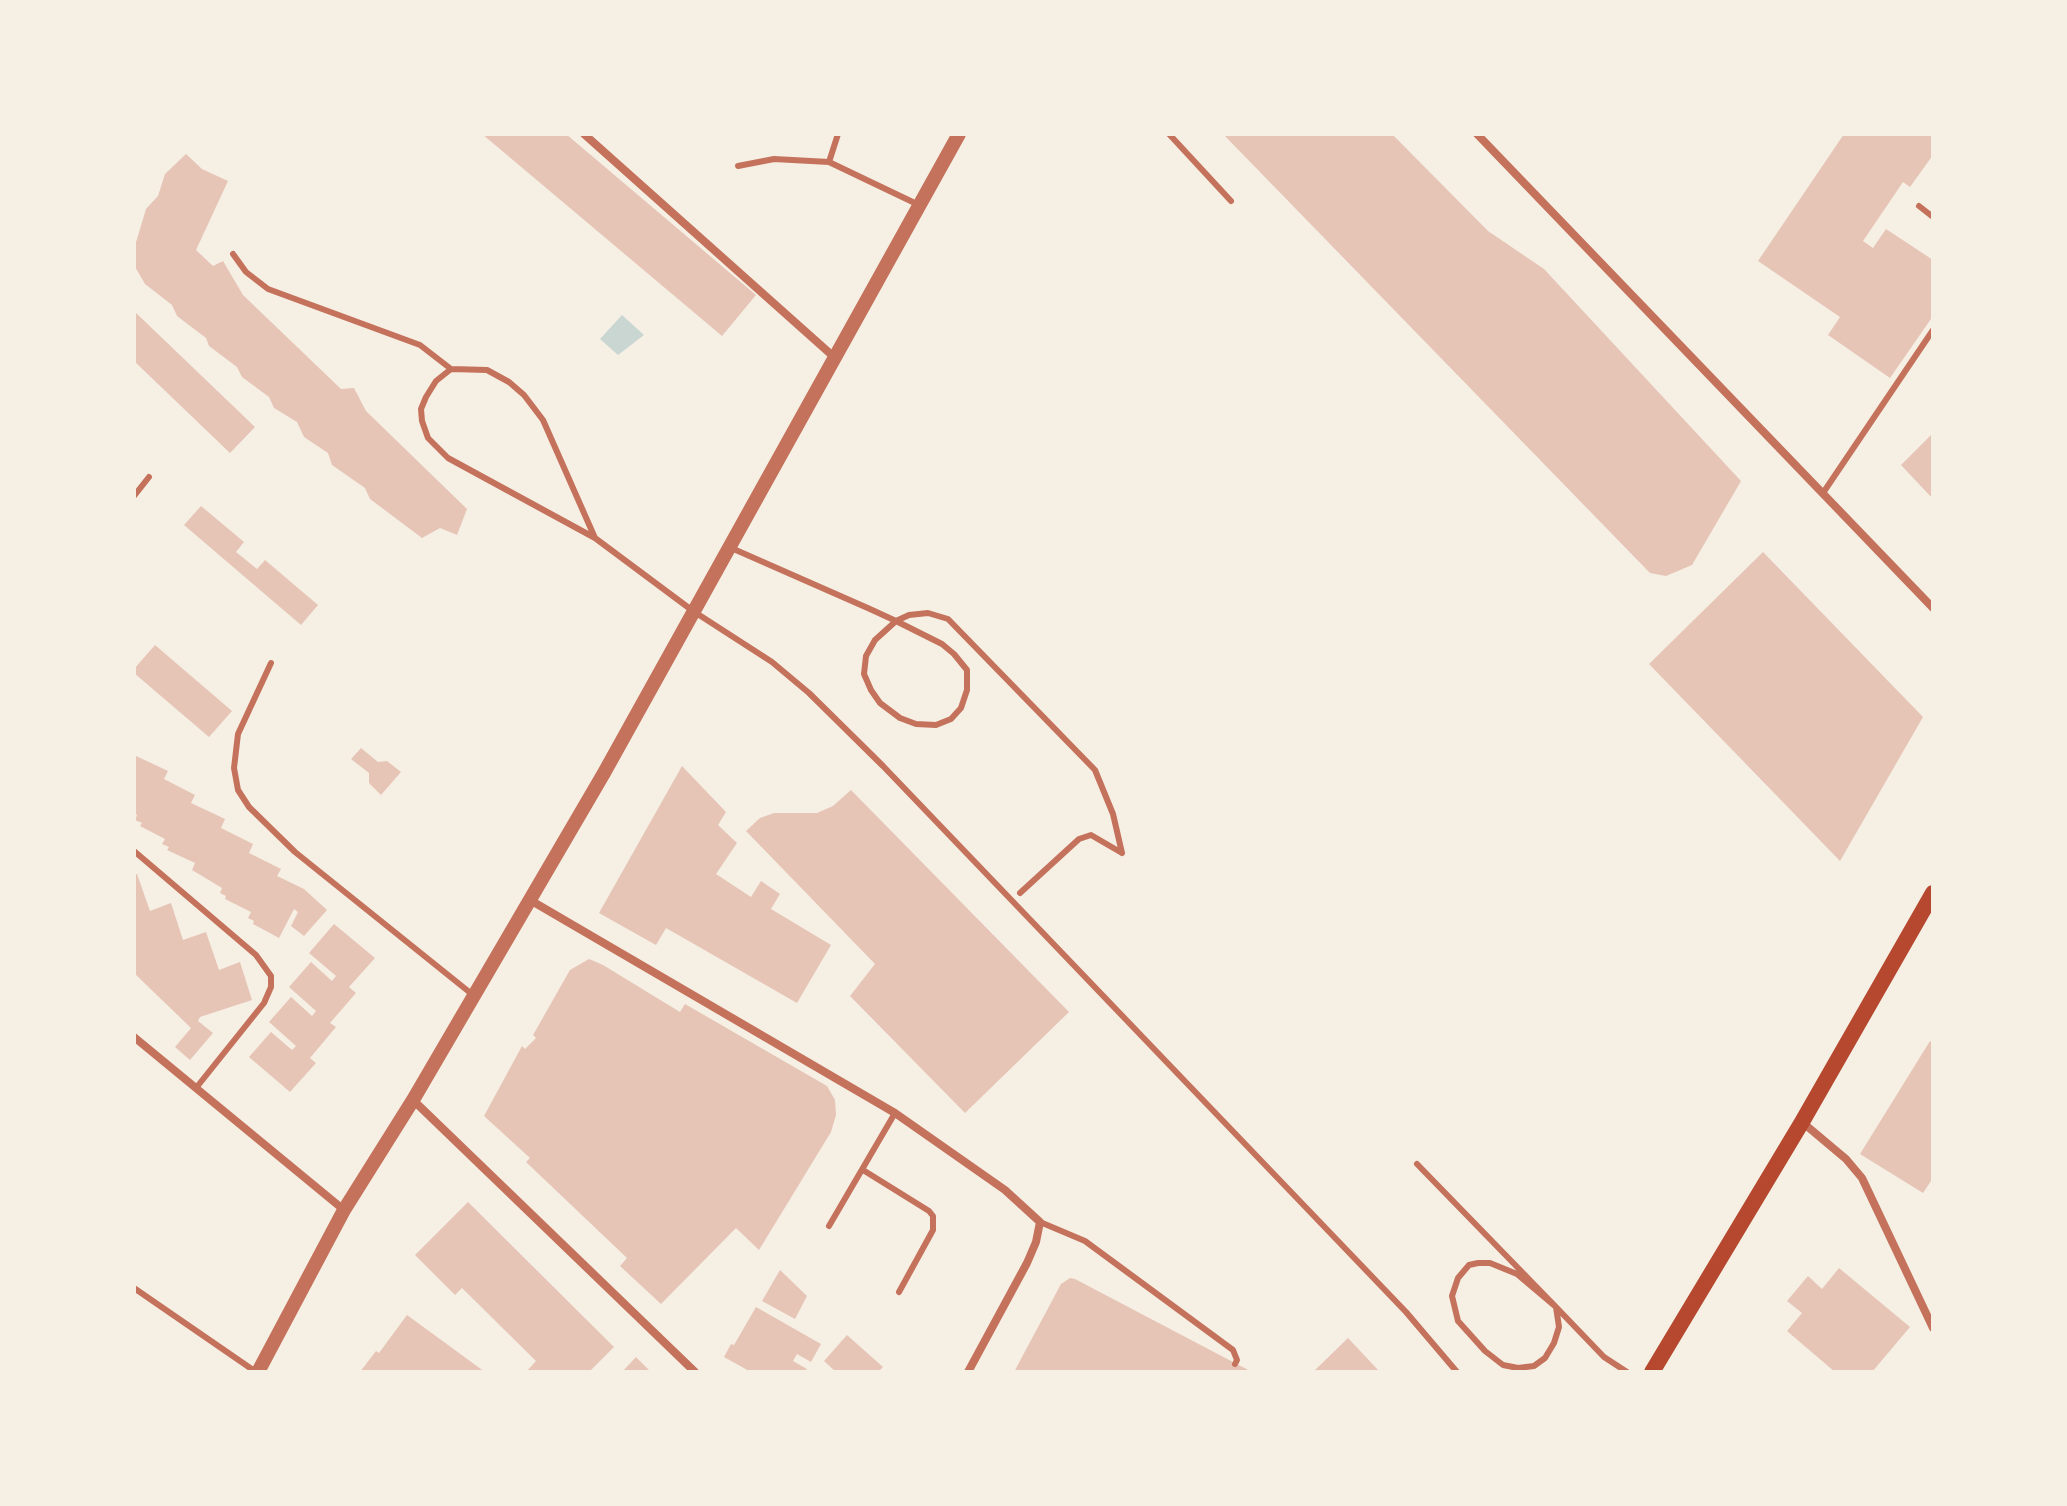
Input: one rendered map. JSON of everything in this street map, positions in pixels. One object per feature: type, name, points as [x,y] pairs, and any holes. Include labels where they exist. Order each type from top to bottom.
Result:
[{"type":"main road","points":[[1652,1372],[1802,1122],[1933,893]]},
{"type":"street","points":[[584,134],[834,357]]},
{"type":"street","points":[[257,1372],[344,1210],[413,1100],[604,773],[959,134]]},
{"type":"street","points":[[1477,134],[1933,608]]},
{"type":"street","points":[[530,900],[895,1113],[1005,1190],[1040,1222],[1027,1263],[968,1372]]},
{"type":"street","points":[[134,1037],[344,1210]]},
{"type":"street","points":[[413,1100],[695,1372]]},
{"type":"street","points":[[1802,1122],[1846,1159],[1862,1178],[1933,1328]]},
{"type":"lane","points":[[829,162],[838,134]]},
{"type":"lane","points":[[1169,134],[1231,201]]},
{"type":"lane","points":[[738,166],[774,159],[829,162],[919,205]]},
{"type":"lane","points":[[1919,206],[1933,217]]},
{"type":"lane","points":[[233,254],[246,272],[268,289],[420,345],[451,369],[487,370],[509,382],[524,395],[543,420],[595,538]]},
{"type":"lane","points":[[1823,493],[1933,330]]},
{"type":"lane","points":[[451,369],[436,381],[421,409],[428,438],[448,458],[595,538],[693,611],[772,662],[809,693],[883,766],[1406,1312],[1457,1372]]},
{"type":"lane","points":[[134,496],[149,477]]},
{"type":"lane","points":[[729,547],[896,621],[942,644],[954,654],[967,670],[967,690],[961,708],[951,719],[936,725],[916,724],[900,718],[880,703],[871,690],[864,674],[866,656],[875,640],[896,621],[909,615],[928,613],[948,619],[1095,770],[1113,814],[1122,853],[1091,835],[1079,839],[1020,893]]},
{"type":"lane","points":[[271,663],[238,734],[234,768],[238,790],[249,807],[295,852],[473,995]]},
{"type":"lane","points":[[134,851],[256,955],[271,976],[271,987],[264,1003],[196,1088]]},
{"type":"lane","points":[[829,1226],[895,1113]]},
{"type":"lane","points":[[1417,1164],[1604,1357],[1627,1372]]},
{"type":"lane","points":[[863,1170],[933,1216],[933,1230],[899,1292]]},
{"type":"lane","points":[[1040,1222],[1085,1241],[1233,1350],[1237,1360],[1235,1364]]},
{"type":"lane","points":[[1490,1263],[1517,1274],[1556,1307],[1559,1327],[1545,1358],[1534,1366],[1518,1368],[1503,1365],[1485,1351],[1458,1321],[1452,1296],[1458,1278],[1469,1265],[1490,1263]]},
{"type":"lane","points":[[134,1288],[257,1372]]},
{"type":"shaded area","points":[[622,315],[644,335],[618,355],[600,339]]},
{"type":"building","points":[[482,134],[566,134],[756,295],[722,336]]},
{"type":"building","points":[[1223,134],[1392,134],[1488,231],[1544,269],[1741,481],[1692,565],[1666,576],[1650,573]]},
{"type":"building","points":[[1844,134],[1933,134],[1933,155],[1910,187],[1903,182],[1863,241],[1873,248],[1886,229],[1933,260],[1933,316],[1890,378],[1828,335],[1840,317],[1758,261]]},
{"type":"building","points":[[186,154],[202,169],[228,181],[196,250],[213,266],[223,261],[243,295],[341,389],[354,388],[366,411],[467,509],[457,535],[440,528],[422,538],[370,499],[365,488],[332,465],[328,453],[304,437],[297,422],[274,408],[269,397],[242,377],[237,367],[209,346],[206,338],[177,316],[172,305],[145,284],[134,265],[134,249],[146,209],[158,196],[165,174]]},
{"type":"building","points":[[134,311],[255,427],[230,453],[134,361]]},
{"type":"building","points":[[1933,433],[1933,499],[1901,465]]},
{"type":"building","points":[[201,506],[244,542],[236,552],[257,569],[265,560],[318,605],[301,625],[184,525]]},
{"type":"building","points":[[1763,552],[1923,717],[1840,861],[1649,664]]},
{"type":"building","points":[[155,645],[232,711],[209,737],[134,673]]},
{"type":"building","points":[[361,748],[378,762],[387,761],[401,772],[381,795],[369,783],[369,773],[351,759]]},
{"type":"building","points":[[134,755],[168,771],[164,779],[195,795],[191,803],[225,819],[221,828],[253,844],[249,853],[281,869],[277,876],[304,889],[327,910],[304,936],[291,926],[298,912],[294,909],[279,938],[253,924],[254,921],[248,918],[251,912],[225,899],[226,896],[220,893],[222,888],[192,870],[195,863],[167,850],[169,847],[162,844],[165,839],[140,826],[142,823],[135,820],[137,815],[134,813]]},
{"type":"building","points":[[682,766],[726,812],[718,825],[737,843],[716,874],[751,897],[761,881],[780,894],[771,909],[831,945],[797,1003],[666,928],[656,945],[599,913]]},
{"type":"building","points":[[851,790],[1069,1012],[965,1113],[850,996],[875,964],[746,831],[760,818],[774,813],[817,813],[833,806]]},
{"type":"building","points":[[137,874],[150,911],[171,903],[183,940],[206,932],[219,970],[240,962],[252,1000],[200,1017],[198,1021],[213,1033],[190,1060],[175,1047],[191,1028],[134,973],[134,875]]},
{"type":"building","points":[[334,924],[375,958],[349,987],[356,993],[330,1023],[336,1027],[310,1058],[316,1063],[290,1092],[249,1057],[271,1032],[292,1050],[296,1046],[269,1022],[291,997],[312,1016],[316,1011],[289,987],[311,962],[332,981],[336,976],[309,953]]},
{"type":"building","points":[[589,959],[680,1012],[685,1004],[827,1086],[835,1100],[836,1115],[831,1132],[759,1250],[736,1228],[661,1304],[620,1266],[627,1258],[526,1162],[530,1158],[484,1116],[522,1046],[525,1049],[536,1038],[533,1035],[570,970]]},
{"type":"building","points":[[1930,1041],[1933,1043],[1933,1178],[1923,1193],[1860,1154]]},
{"type":"building","points":[[468,1202],[614,1347],[589,1372],[526,1372],[536,1361],[462,1288],[455,1295],[415,1255]]},
{"type":"building","points":[[1839,1268],[1910,1327],[1872,1372],[1835,1372],[1787,1331],[1802,1313],[1787,1301],[1808,1276],[1822,1289]]},
{"type":"building","points":[[780,1270],[807,1296],[795,1319],[762,1301]]},
{"type":"building","points":[[1070,1278],[1252,1372],[1014,1372],[1061,1284]]},
{"type":"building","points":[[756,1307],[821,1344],[811,1362],[797,1354],[793,1361],[807,1369],[805,1372],[751,1372],[724,1357]]},
{"type":"building","points":[[407,1315],[485,1372],[360,1372],[376,1351],[379,1353]]},
{"type":"building","points":[[847,1335],[883,1367],[878,1372],[836,1372],[824,1361]]},
{"type":"building","points":[[1348,1338],[1380,1372],[1313,1372]]},
{"type":"building","points":[[636,1357],[651,1372],[622,1372]]}]
